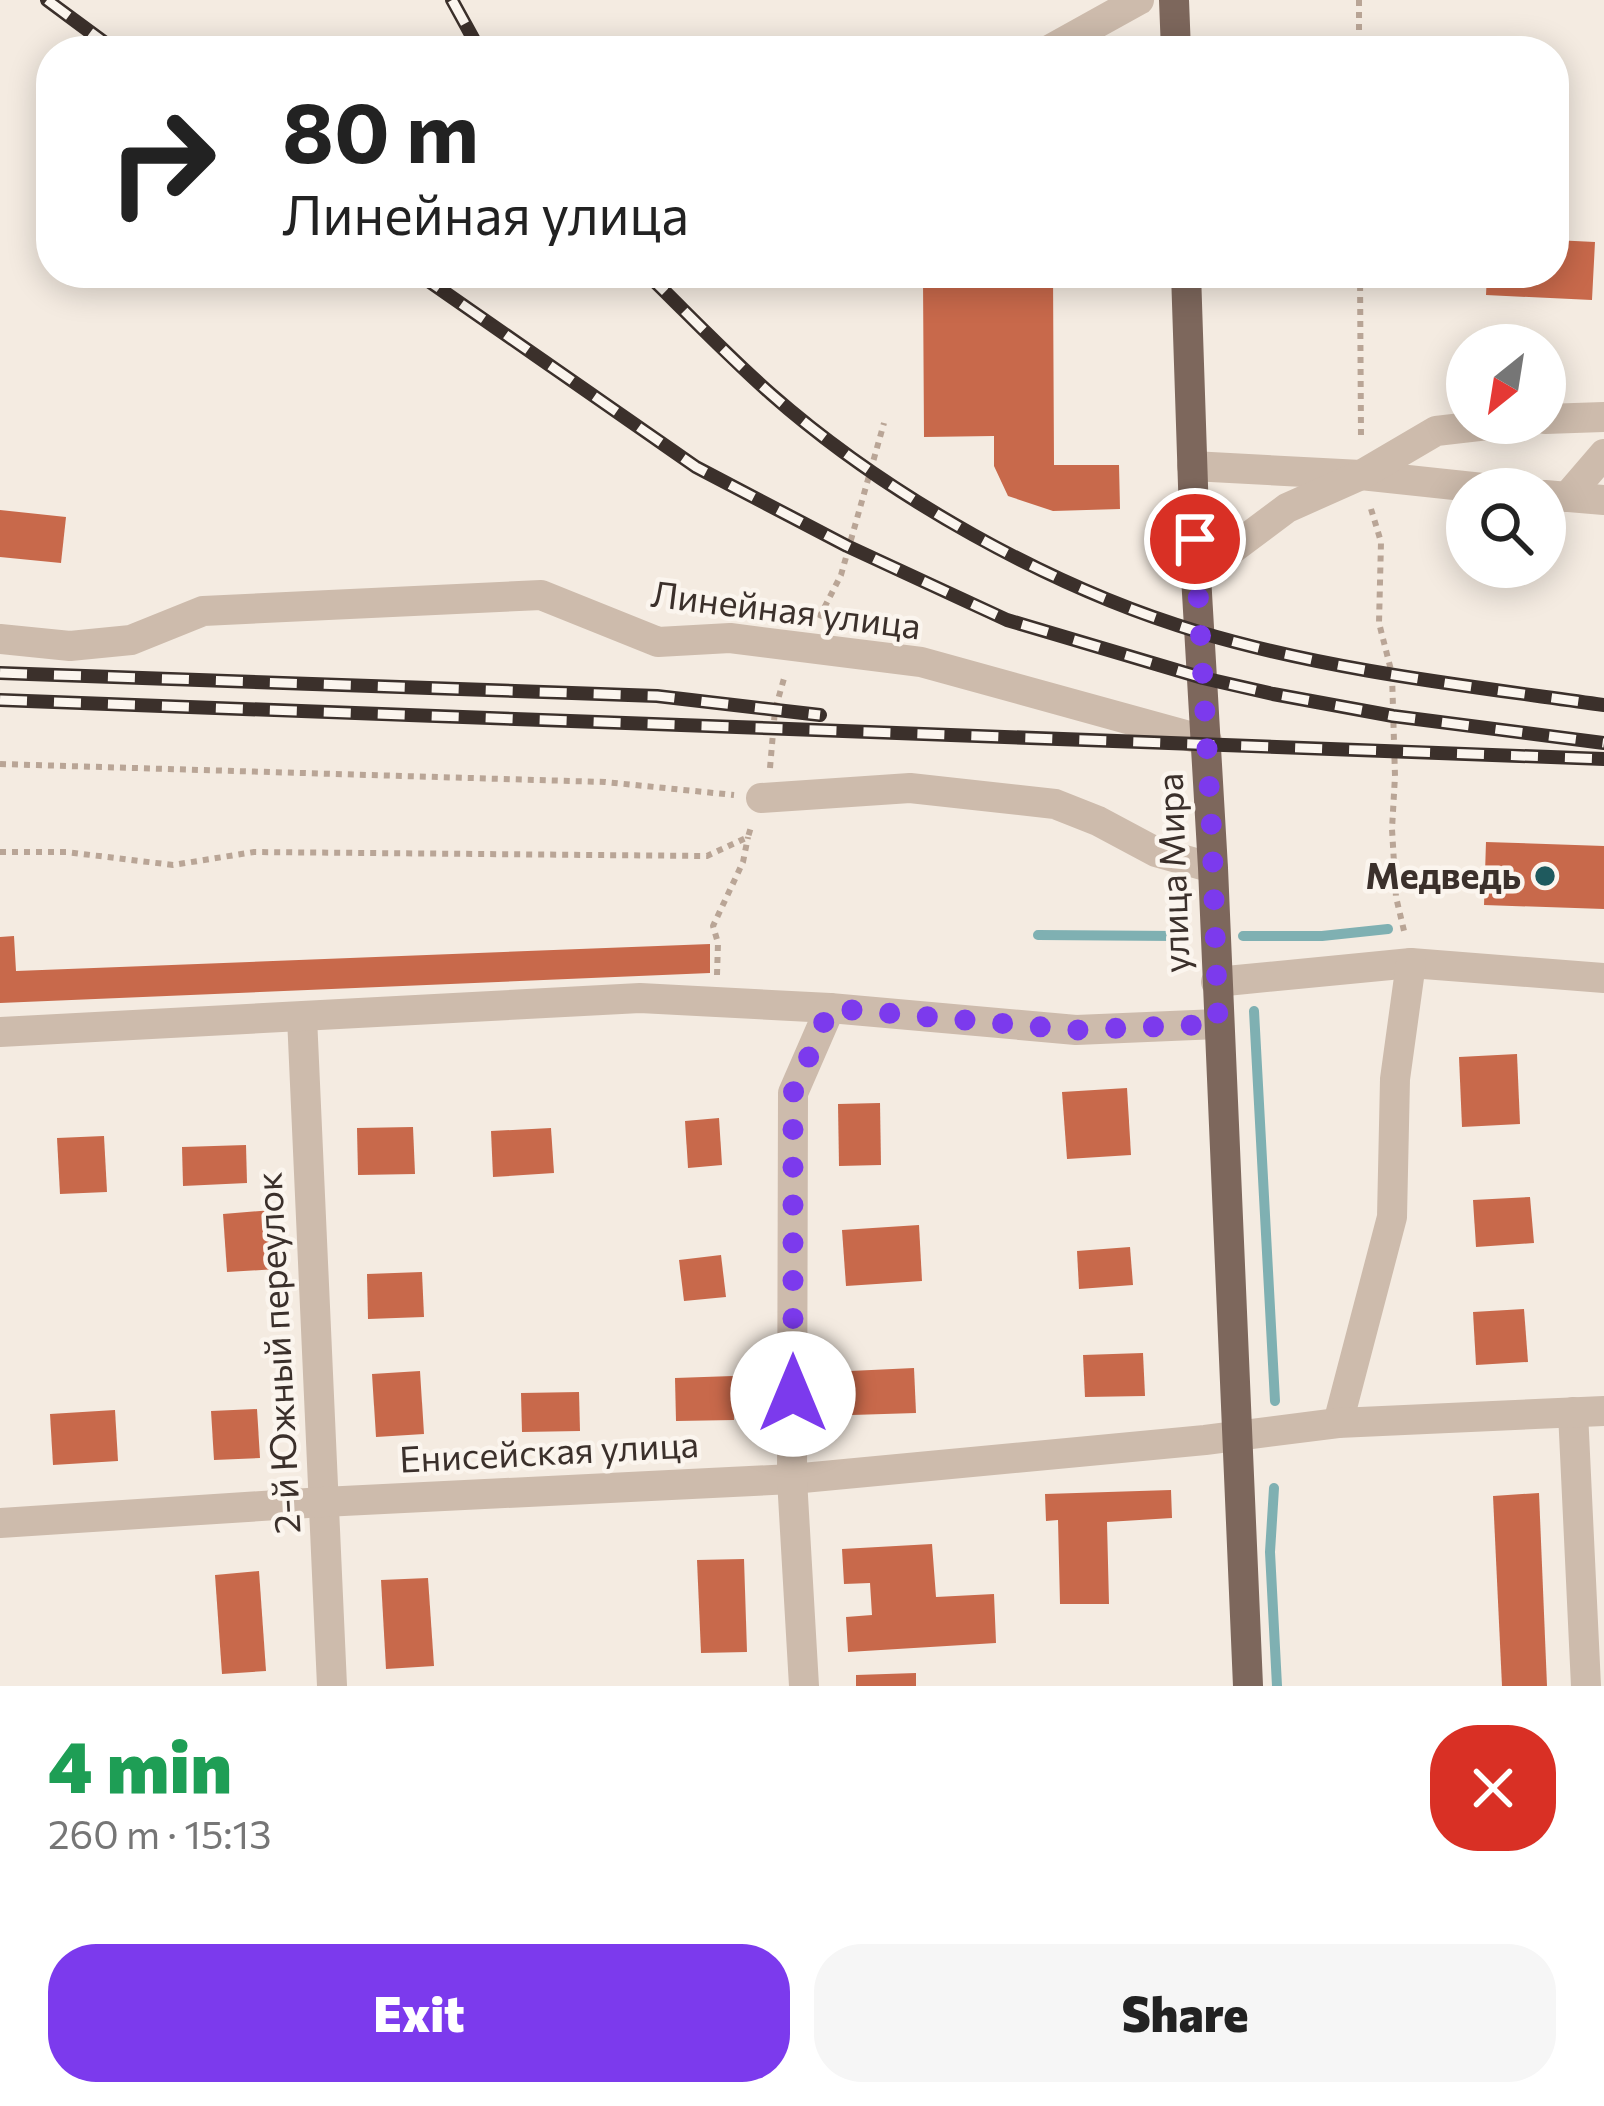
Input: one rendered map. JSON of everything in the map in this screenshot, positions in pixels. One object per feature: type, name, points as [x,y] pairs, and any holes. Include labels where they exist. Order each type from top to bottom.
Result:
[{"type":"main road","points":[[1174,0],[1175,36]]},
{"type":"main road","name":"улица Мира","points":[[1180,288],[1214,868],[1248,1686]]},
{"type":"street","points":[[1074,36],[1139,0]]},
{"type":"street","points":[[1566,418],[1604,417]]},
{"type":"street","points":[[1196,575],[1287,508],[1446,430]]},
{"type":"street","points":[[1566,487],[1604,454]]},
{"type":"street","points":[[1192,466],[1446,484]]},
{"type":"street","points":[[1566,497],[1604,500]]},
{"type":"street","name":"Линейная улица","points":[[0,639],[70,646],[131,640],[202,611],[541,595],[658,642],[730,638],[921,662],[1207,741]]},
{"type":"street","points":[[761,798],[910,788],[1054,804],[1098,820],[1156,852],[1214,868]]},
{"type":"street","points":[[1216,982],[1411,963],[1604,978]]},
{"type":"street","points":[[1338,1423],[1392,1216],[1395,1079],[1411,963]]},
{"type":"street","points":[[0,1032],[640,998],[830,1008],[1076,1030],[1218,1024]]},
{"type":"street","points":[[804,1686],[793,1479],[793,1093],[830,1008]]},
{"type":"street","name":"2-й Южный переулок","points":[[302,1017],[332,1686]]},
{"type":"street","points":[[1586,1686],[1589,1411]]},
{"type":"street","name":"Енисейская улица","points":[[0,1523],[793,1479],[1338,1423],[1589,1411]]},
{"type":"path","points":[[1359,0],[1359,36]]},
{"type":"path","points":[[1360,288],[1361,475],[1381,542],[1379,623],[1392,674],[1396,897],[1411,963]]},
{"type":"path","points":[[717,1002],[718,943],[713,926],[743,862],[772,760],[775,710],[786,670],[834,596],[884,424]]},
{"type":"path","points":[[0,764],[605,782],[761,798]]},
{"type":"path","points":[[0,852],[66,852],[173,866],[254,852],[707,856],[748,837]]},
{"type":"building","points":[[1569,241],[1595,242],[1592,300],[1486,295],[1486,288],[1569,288]]},
{"type":"building","points":[[923,288],[1053,288],[1054,465],[1119,465],[1120,509],[1053,511],[1008,496],[994,466],[994,436],[924,437]]},
{"type":"building","points":[[0,510],[66,517],[61,563],[0,557]]},
{"type":"building","name":"Медведь","points":[[1486,842],[1604,846],[1604,909],[1484,905]]},
{"type":"building","points":[[14,936],[16,971],[710,944],[710,973],[0,1003],[0,937]]},
{"type":"building","points":[[1517,1054],[1520,1124],[1462,1127],[1459,1057]]},
{"type":"building","points":[[1127,1088],[1131,1155],[1067,1159],[1062,1092]]},
{"type":"building","points":[[880,1103],[881,1165],[839,1166],[838,1104]]},
{"type":"building","points":[[719,1118],[722,1165],[688,1168],[685,1121]]},
{"type":"building","points":[[413,1127],[415,1174],[358,1175],[357,1128]]},
{"type":"building","points":[[551,1128],[554,1173],[493,1177],[491,1131]]},
{"type":"building","points":[[104,1136],[107,1192],[60,1194],[57,1138]]},
{"type":"building","points":[[246,1145],[247,1183],[183,1186],[182,1147]]},
{"type":"building","points":[[1530,1197],[1534,1243],[1476,1247],[1473,1200]]},
{"type":"building","points":[[273,1210],[277,1269],[227,1272],[223,1214]]},
{"type":"building","points":[[919,1225],[922,1281],[846,1286],[842,1230]]},
{"type":"building","points":[[1130,1247],[1133,1285],[1079,1289],[1077,1251]]},
{"type":"building","points":[[721,1255],[726,1297],[684,1301],[679,1260]]},
{"type":"building","points":[[422,1272],[424,1317],[368,1319],[367,1274]]},
{"type":"building","points":[[1524,1309],[1528,1362],[1476,1365],[1473,1312]]},
{"type":"building","points":[[1143,1353],[1145,1396],[1085,1397],[1083,1355]]},
{"type":"building","points":[[914,1368],[916,1413],[852,1415],[850,1371]]},
{"type":"building","points":[[420,1371],[424,1434],[376,1437],[372,1374]]},
{"type":"building","points":[[733,1376],[734,1420],[676,1421],[675,1378]]},
{"type":"building","points":[[579,1392],[580,1431],[522,1432],[521,1393]]},
{"type":"building","points":[[257,1409],[260,1458],[214,1460],[211,1411]]},
{"type":"building","points":[[115,1410],[118,1461],[53,1465],[50,1414]]},
{"type":"building","points":[[1171,1490],[1172,1518],[1107,1522],[1109,1604],[1060,1604],[1058,1520],[1046,1521],[1045,1494]]},
{"type":"building","points":[[1539,1493],[1547,1686],[1502,1686],[1493,1496]]},
{"type":"building","points":[[932,1544],[936,1597],[994,1594],[996,1643],[848,1652],[846,1617],[872,1615],[870,1583],[844,1584],[842,1549]]},
{"type":"building","points":[[744,1559],[747,1652],[701,1653],[697,1560]]},
{"type":"building","points":[[259,1571],[266,1671],[222,1674],[215,1575]]},
{"type":"building","points":[[428,1578],[434,1666],[386,1669],[381,1580]]},
{"type":"building","points":[[916,1673],[916,1686],[856,1686],[856,1675]]},
{"type":"waterway","points":[[1243,936],[1322,936],[1388,929]]},
{"type":"waterway","points":[[1038,935],[1176,936]]},
{"type":"waterway","points":[[1254,1011],[1275,1401]]},
{"type":"waterway","points":[[1274,1488],[1270,1552],[1277,1686]]},
{"type":"railway","points":[[47,0],[96,36]]},
{"type":"railway","points":[[452,0],[472,36]]},
{"type":"railway","points":[[439,288],[696,467],[847,546],[1007,620],[1273,694],[1393,716],[1604,743]]},
{"type":"railway","points":[[661,288],[771,394],[866,468],[973,535],[1086,591],[1248,646],[1400,676],[1604,705]]},
{"type":"railway","points":[[0,673],[657,696],[820,715]]},
{"type":"railway","points":[[0,700],[1604,759]]},
{"type":"place","name":"Медведь","points":[[1545,876]]},
{"type":"route","points":[[793,1394],[793,1093],[830,1008],[1076,1030],[1218,1024],[1195,539]]}]
